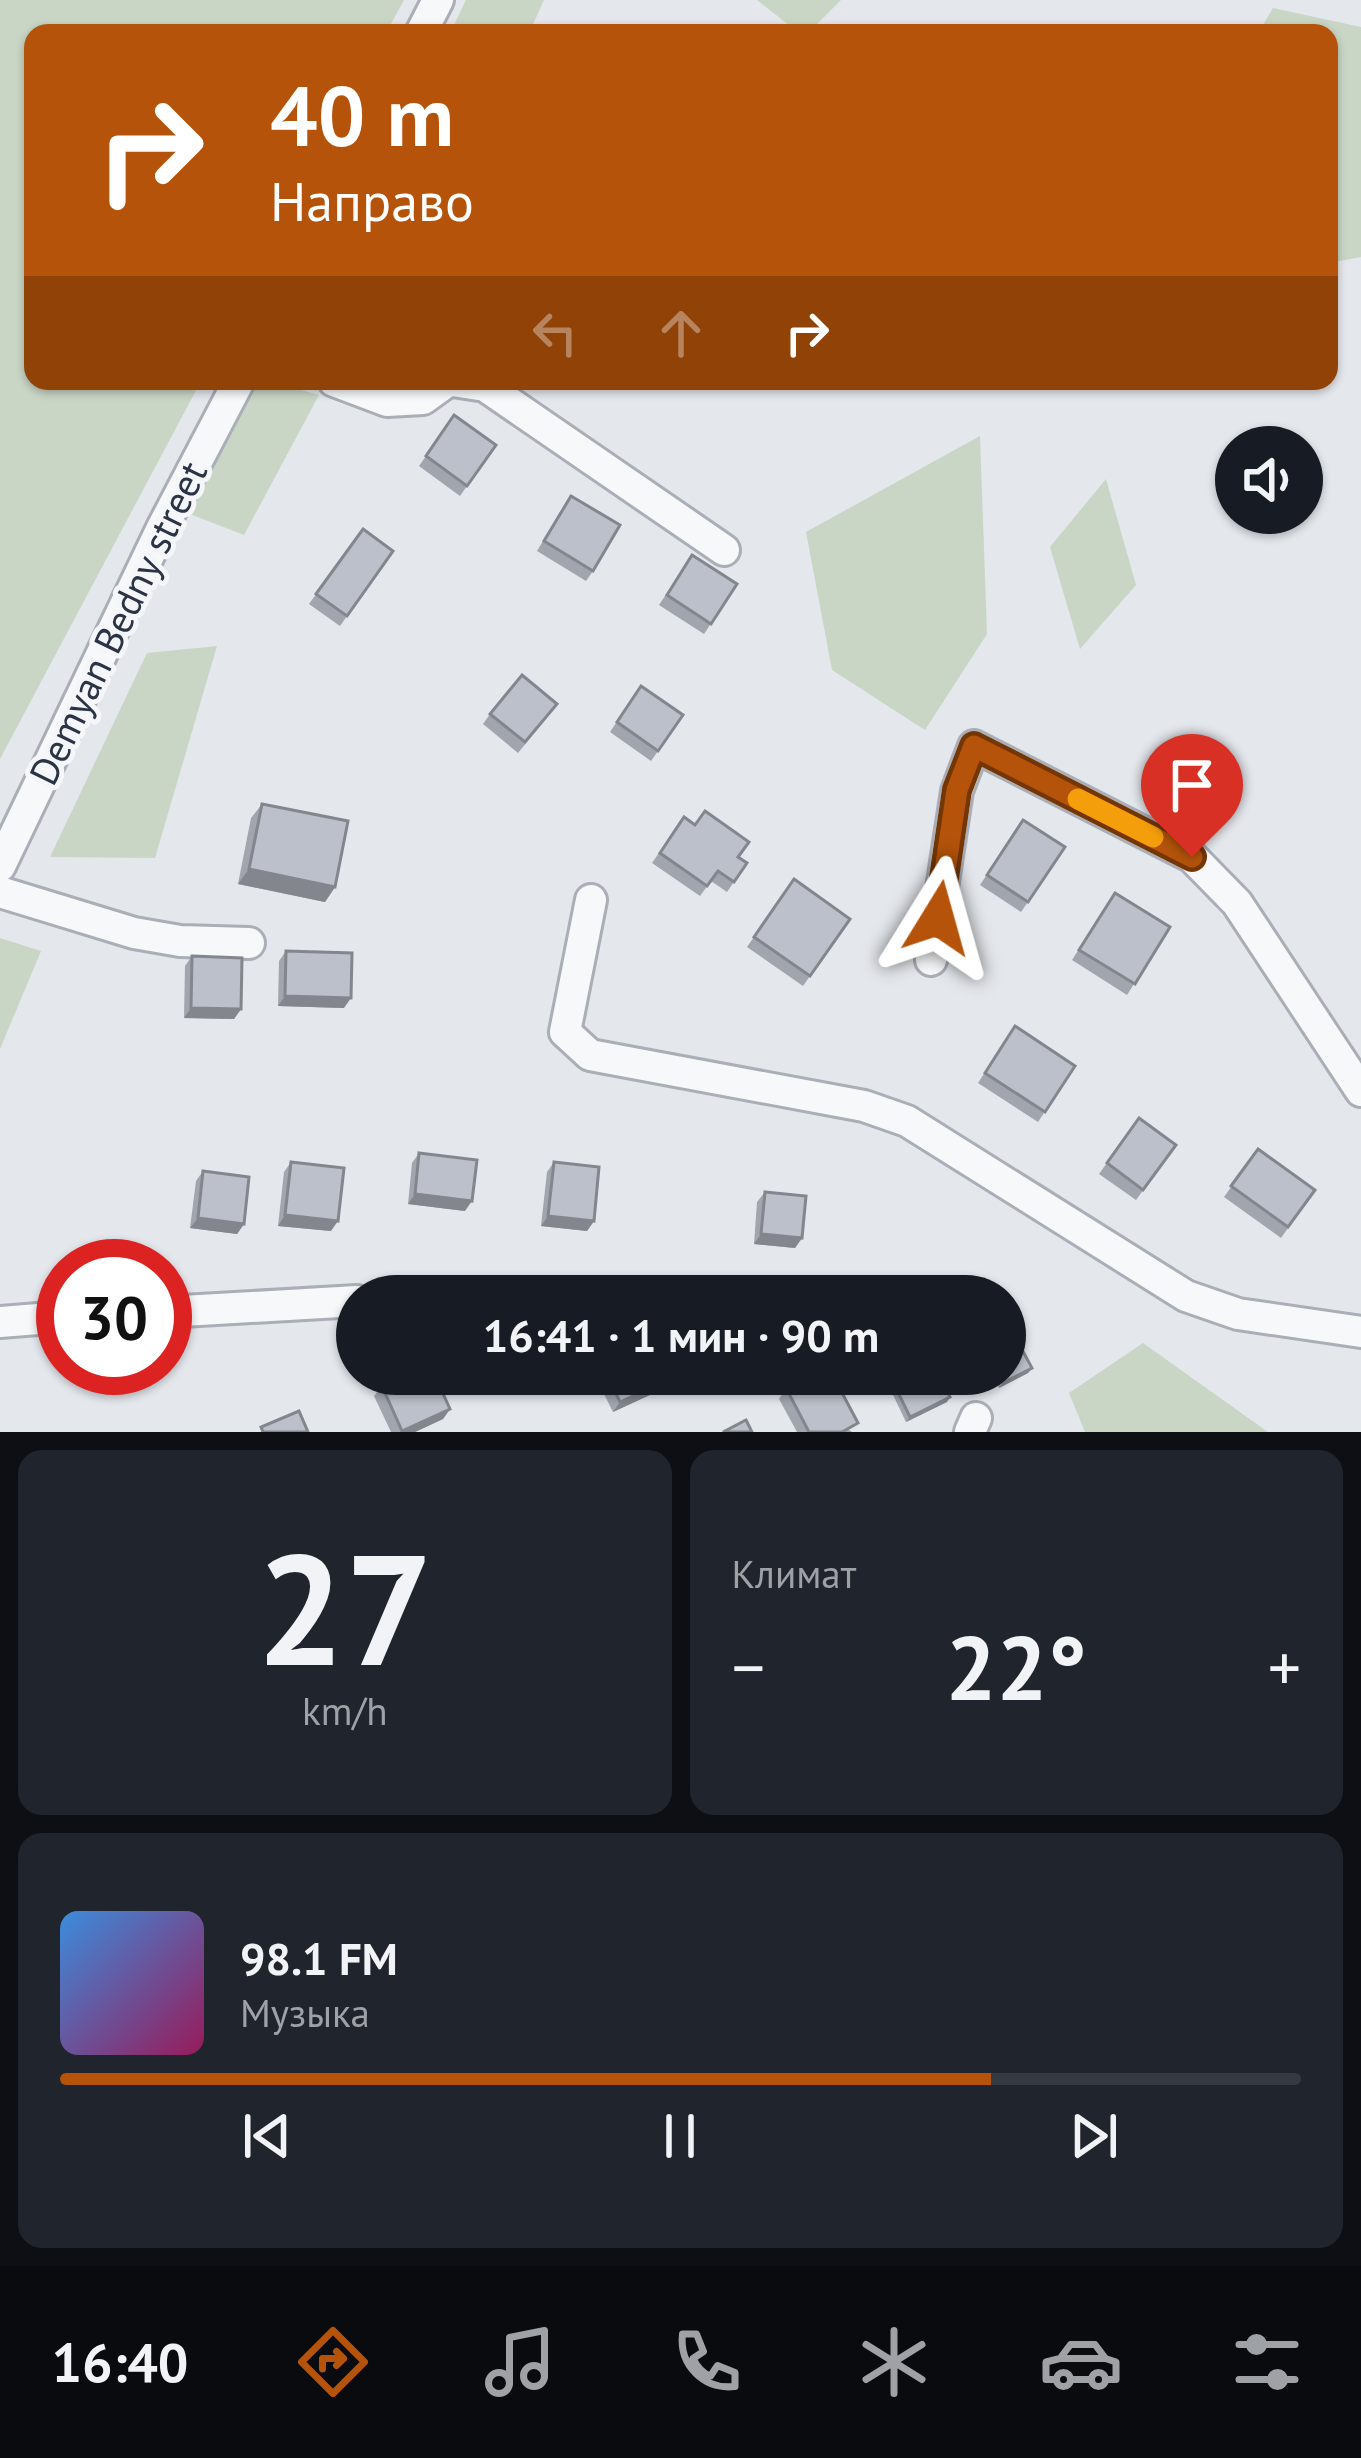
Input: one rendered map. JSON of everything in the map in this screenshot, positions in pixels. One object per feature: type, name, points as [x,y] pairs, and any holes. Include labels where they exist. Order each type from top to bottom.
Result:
[{"type":"street","name":"Demyan Bedny street","points":[[0,866],[162,528],[234,390]]},
{"type":"street","points":[[358,390],[387,401],[423,399],[436,390]]},
{"type":"street","points":[[491,390],[724,550]]},
{"type":"street","points":[[931,960],[957,790],[974,746],[1192,857],[1237,903],[1361,1090]]},
{"type":"street","points":[[0,892],[134,933],[249,944]]},
{"type":"street","points":[[591,900],[565,1032],[590,1055],[864,1106],[907,1120],[1186,1296],[1238,1314],[1361,1333]]},
{"type":"street","points":[[192,1310],[336,1302]]},
{"type":"street","points":[[0,1322],[36,1319]]},
{"type":"green space","points":[[0,0],[404,0],[391,24],[24,24],[24,390],[196,390],[0,759]]},
{"type":"green space","points":[[466,0],[544,0],[533,24],[454,24]]},
{"type":"green space","points":[[757,0],[841,0],[817,24],[788,24]]},
{"type":"green space","points":[[1273,8],[1361,27],[1361,257],[1338,261],[1338,24],[1263,24]]},
{"type":"green space","points":[[252,390],[301,390],[319,395],[244,535],[190,514]]},
{"type":"green space","points":[[980,436],[987,634],[925,730],[832,670],[806,532]]},
{"type":"green space","points":[[1106,479],[1136,585],[1080,649],[1050,547]]},
{"type":"green space","points":[[217,646],[155,858],[50,857],[147,653]]},
{"type":"green space","points":[[0,938],[41,951],[0,1049]]},
{"type":"green space","points":[[1143,1343],[1268,1432],[1085,1432],[1069,1393]]},
{"type":"building","points":[[454,415],[496,445],[467,486],[426,456]]},
{"type":"building","points":[[571,496],[620,525],[593,571],[544,541]]},
{"type":"building","points":[[363,529],[393,551],[347,616],[316,594]]},
{"type":"building","points":[[692,555],[737,584],[711,624],[667,595]]},
{"type":"building","points":[[522,675],[557,704],[525,742],[490,714]]},
{"type":"building","points":[[641,686],[683,715],[658,751],[617,722]]},
{"type":"building","points":[[262,804],[348,821],[335,887],[249,869]]},
{"type":"building","points":[[705,811],[749,842],[738,857],[747,863],[734,882],[718,871],[707,886],[660,853],[684,817],[695,825]]},
{"type":"building","points":[[1023,820],[1065,847],[1028,902],[987,875]]},
{"type":"building","points":[[794,879],[850,919],[810,976],[754,937]]},
{"type":"building","points":[[1115,893],[1170,927],[1135,984],[1079,950]]},
{"type":"building","points":[[286,951],[352,953],[351,998],[285,996]]},
{"type":"building","points":[[192,956],[242,958],[241,1009],[191,1008]]},
{"type":"building","points":[[1015,1026],[1075,1066],[1045,1112],[985,1073]]},
{"type":"building","points":[[1139,1118],[1176,1145],[1143,1190],[1107,1163]]},
{"type":"building","points":[[1258,1149],[1315,1190],[1288,1227],[1231,1186]]},
{"type":"building","points":[[419,1153],[477,1160],[472,1201],[415,1194]]},
{"type":"building","points":[[291,1162],[344,1168],[338,1221],[285,1215]]},
{"type":"building","points":[[554,1162],[599,1167],[594,1221],[548,1216]]},
{"type":"building","points":[[203,1171],[249,1177],[244,1224],[198,1218]]},
{"type":"building","points":[[765,1192],[806,1196],[802,1238],[761,1234]]},
{"type":"building","points":[[386,1395],[444,1395],[450,1409],[402,1431]]},
{"type":"building","points":[[790,1395],[843,1395],[858,1423],[842,1432],[809,1432]]},
{"type":"building","points":[[899,1395],[949,1395],[950,1397],[910,1417]]},
{"type":"building","points":[[299,1411],[308,1432],[263,1432],[261,1427]]},
{"type":"building","points":[[746,1420],[752,1432],[723,1432]]},
{"type":"slow traffic","points":[[1078,799],[1153,837]]},
{"type":"route","points":[[938,918],[957,790],[974,746],[1192,857]]}]
